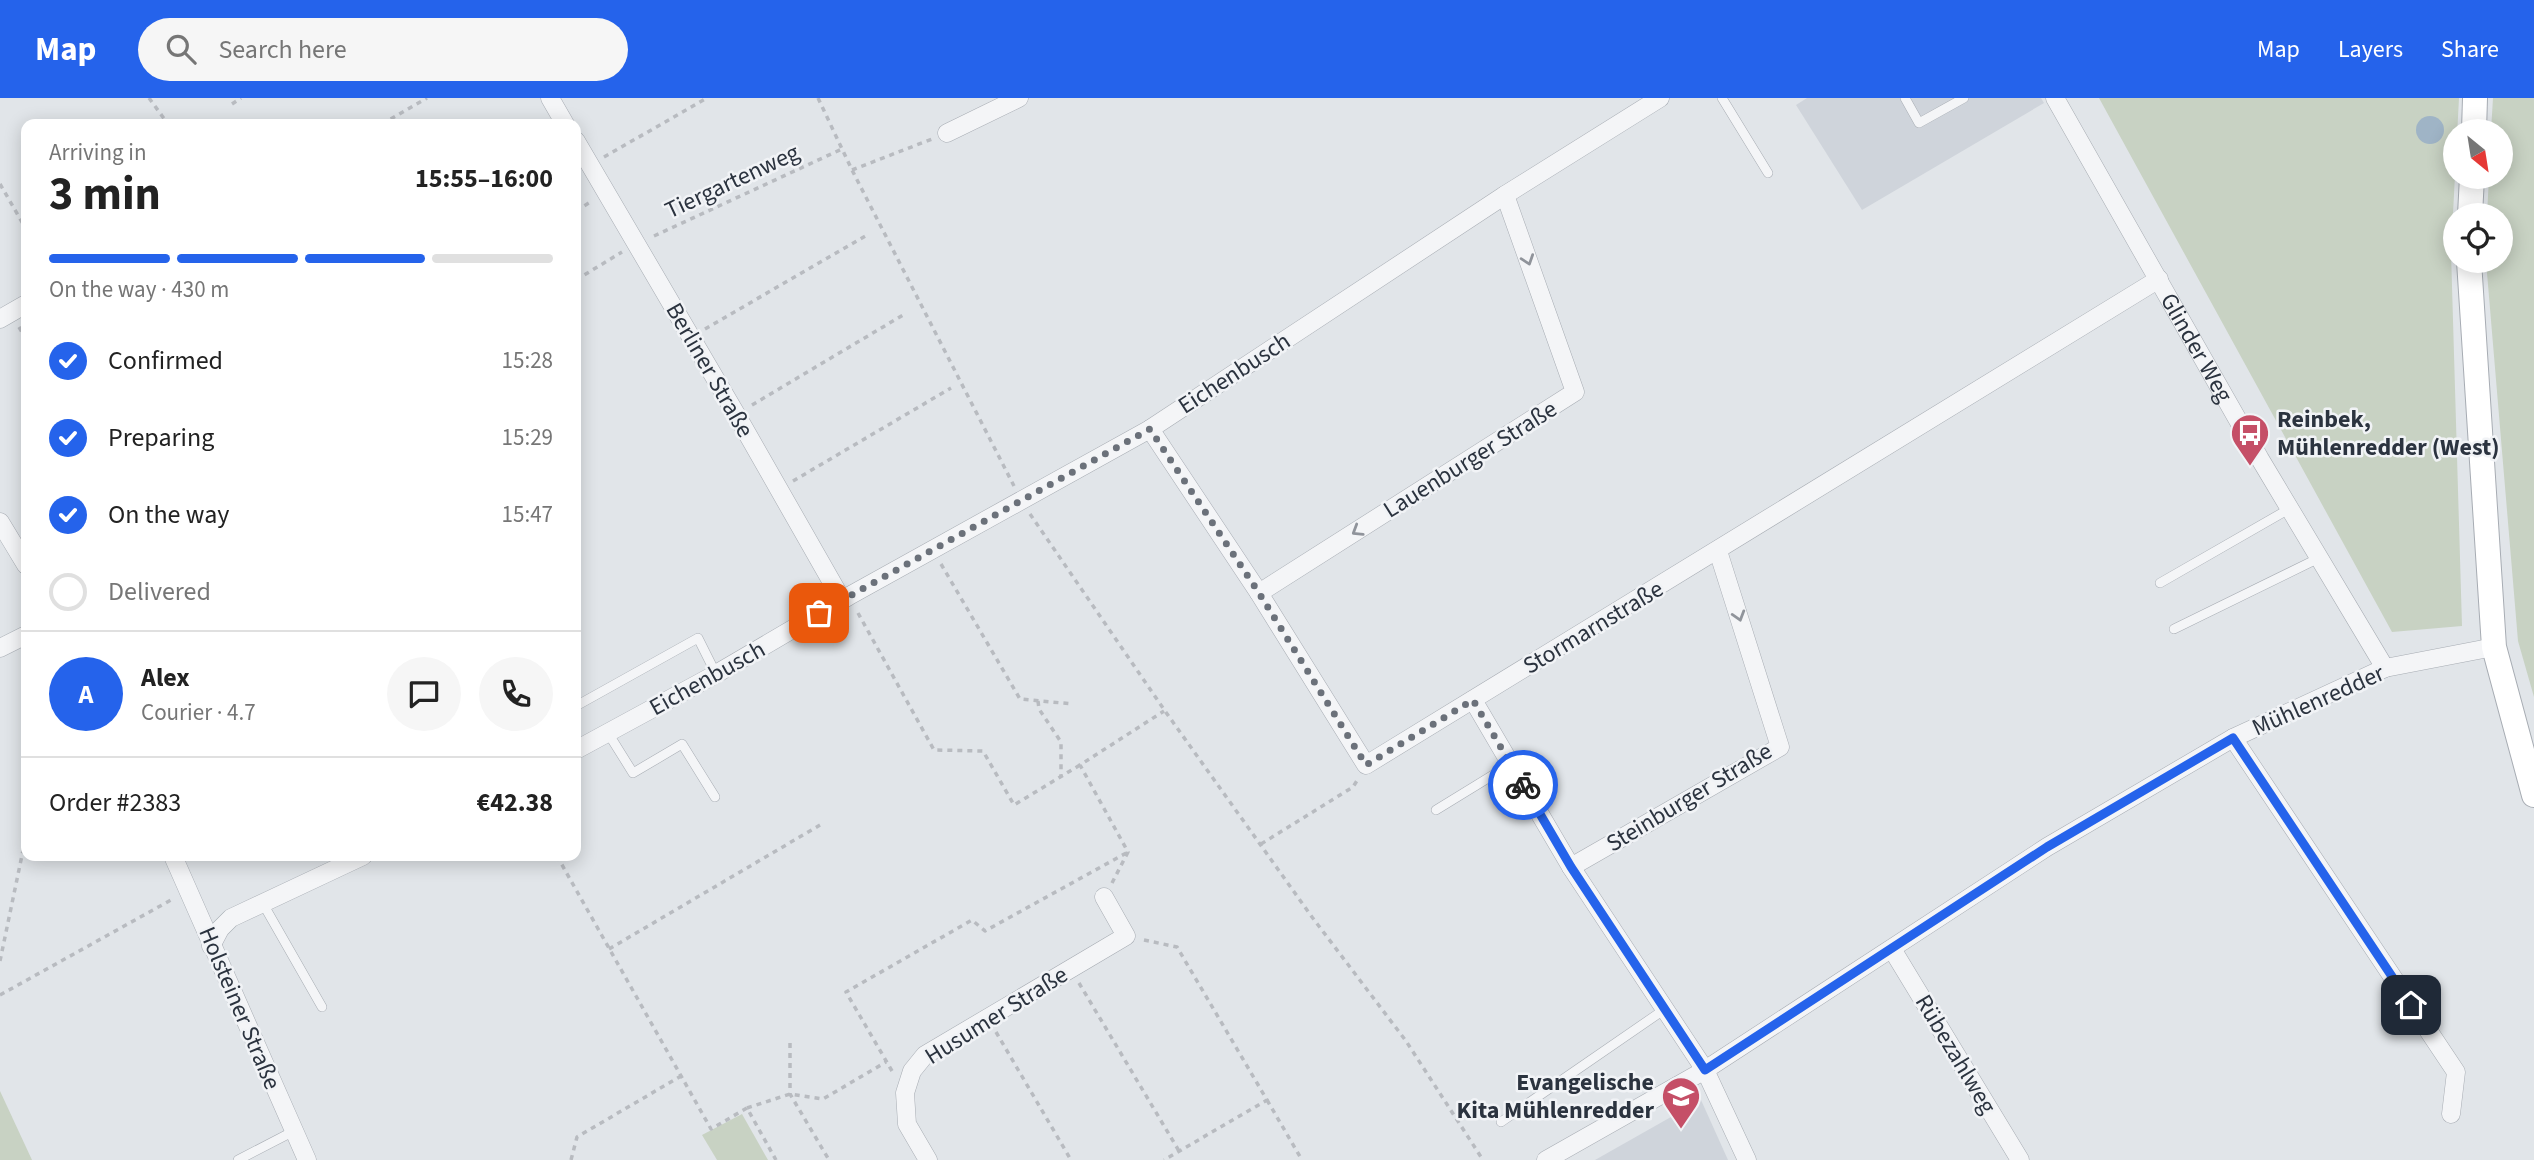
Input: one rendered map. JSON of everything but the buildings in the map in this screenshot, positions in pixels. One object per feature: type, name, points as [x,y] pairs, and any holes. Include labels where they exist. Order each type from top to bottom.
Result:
[{"type":"main road","points":[[2474,119],[2475,98]]},
{"type":"main road","points":[[2470,273],[2494,647],[2534,795]]},
{"type":"street","points":[[550,98],[562,119]]},
{"type":"street","points":[[947,133],[1018,98]]},
{"type":"street","name":"Eichenbusch","points":[[581,747],[1150,429],[1505,195],[1660,98]]},
{"type":"street","name":"Glinder Weg","points":[[2055,98],[2289,509],[2385,668]]},
{"type":"street","name":"Berliner Straße","points":[[581,149],[845,598]]},
{"type":"street","name":"Lauenburger Straße","points":[[1259,593],[1575,392],[1505,195]]},
{"type":"street","name":"Stormarnstraße","points":[[1366,765],[2160,279]]},
{"type":"street","points":[[0,319],[21,307]]},
{"type":"street","points":[[1150,429],[1259,593],[1366,765]]},
{"type":"street","points":[[0,522],[21,557]]},
{"type":"street","name":"Steinburger Straße","points":[[1571,867],[1780,747],[1718,551]]},
{"type":"street","points":[[0,648],[21,638]]},
{"type":"street","name":"Mühlenredder","points":[[1546,1160],[1705,1070],[2047,847],[2233,738],[2385,668],[2494,647]]},
{"type":"street","points":[[1473,700],[1571,867],[1705,1070],[1748,1160]]},
{"type":"street","points":[[2233,738],[2456,1072],[2451,1114]]},
{"type":"street","name":"Holsteiner Straße","points":[[175,861],[307,1160]]},
{"type":"street","points":[[211,946],[220,929],[231,918],[352,861]]},
{"type":"street","points":[[1104,897],[1126,936]]},
{"type":"street","name":"Husumer Straße","points":[[905,1093],[912,1071],[925,1055],[1126,936]]},
{"type":"street","name":"Rübezahlweg","points":[[1892,949],[2020,1160]]},
{"type":"street","points":[[905,1093],[907,1124],[928,1160]]},
{"type":"lane","points":[[1722,98],[1768,173]]},
{"type":"lane","points":[[1905,98],[1920,123],[1964,98]]},
{"type":"lane","points":[[2160,583],[2289,509]]},
{"type":"lane","points":[[2174,629],[2319,558]]},
{"type":"lane","points":[[581,703],[698,638],[716,674]]},
{"type":"lane","points":[[608,733],[633,773],[682,744],[715,797]]},
{"type":"lane","points":[[1436,810],[1511,764]]},
{"type":"lane","points":[[262,902],[322,1007]]},
{"type":"lane","points":[[1501,1122],[1665,1009]]},
{"type":"lane","points":[[239,1160],[293,1131]]},
{"type":"path","points":[[149,98],[164,119]]},
{"type":"path","points":[[232,104],[241,98]]},
{"type":"path","points":[[390,119],[426,98]]},
{"type":"path","points":[[590,164],[707,98]]},
{"type":"path","points":[[818,98],[1021,501],[1165,711],[1406,1041],[1483,1160]]},
{"type":"path","points":[[852,170],[947,133]]},
{"type":"path","name":"Tiergartenweg","points":[[581,277],[636,244],[842,149]]},
{"type":"path","points":[[0,184],[21,220]]},
{"type":"path","points":[[691,337],[867,235]]},
{"type":"path","points":[[736,414],[903,315]]},
{"type":"path","points":[[779,489],[951,388]]},
{"type":"path","points":[[933,550],[1020,699],[1073,704]]},
{"type":"path","points":[[845,598],[934,750],[983,751],[1014,804],[1165,711]]},
{"type":"path","points":[[1038,701],[1039,709],[1061,742],[1061,777]]},
{"type":"path","points":[[1080,765],[1128,852]]},
{"type":"path","points":[[1261,845],[1353,787],[1366,765]]},
{"type":"path","points":[[609,949],[820,825]]},
{"type":"path","points":[[1104,897],[1128,852]]},
{"type":"path","points":[[905,1093],[846,992],[972,920],[985,931],[1128,852]]},
{"type":"path","points":[[0,961],[21,860]]},
{"type":"path","points":[[559,861],[711,1129],[747,1108],[790,1094],[823,1099],[886,1062]]},
{"type":"path","points":[[0,995],[188,890]]},
{"type":"path","points":[[1126,936],[1177,947],[1302,1160]]},
{"type":"path","points":[[1071,969],[1179,1151]]},
{"type":"path","points":[[988,1018],[1071,1160]]},
{"type":"path","points":[[790,1043],[790,1094],[829,1160]]},
{"type":"path","points":[[571,1160],[577,1137],[681,1076]]},
{"type":"path","points":[[1164,1160],[1267,1100]]},
{"type":"path","points":[[747,1108],[776,1160]]},
{"type":"shaded area","points":[[1807,98],[2041,98],[2044,103],[1862,210],[1796,105]]},
{"type":"shaded area","name":"Evangelische Kita Mühlenredder","points":[[1701,1100],[1728,1160],[1595,1160]]},
{"type":"green space","points":[[2099,98],[2459,98],[2458,119],[2443,119],[2443,189],[2454,189],[2454,203],[2443,203],[2443,273],[2452,273],[2462,626],[2392,632]]},
{"type":"green space","points":[[2493,98],[2534,98],[2534,697],[2518,641],[2487,273],[2513,273],[2513,203],[2488,203],[2488,189],[2513,189],[2513,119],[2492,119]]},
{"type":"green space","points":[[0,1091],[32,1160],[0,1160]]},
{"type":"green space","points":[[742,1114],[768,1160],[717,1160],[702,1135]]},
{"type":"water","points":[[2430,116],[2440,120],[2443,135],[2440,140],[2430,144],[2420,140],[2416,130],[2420,120]]},
{"type":"way so far","points":[[819,613],[1150,429],[1259,593],[1366,765],[1473,700],[1523,785]]},
{"type":"place","name":"Reinbek, Mühlenredder (West)","points":[[2250,467]]},
{"type":"place","name":"Evangelische Kita Mühlenredder","points":[[1681,1130]]},
{"type":"route","points":[[1523,785],[1571,867],[1705,1070],[2047,847],[2233,738],[2411,1005]]}]
